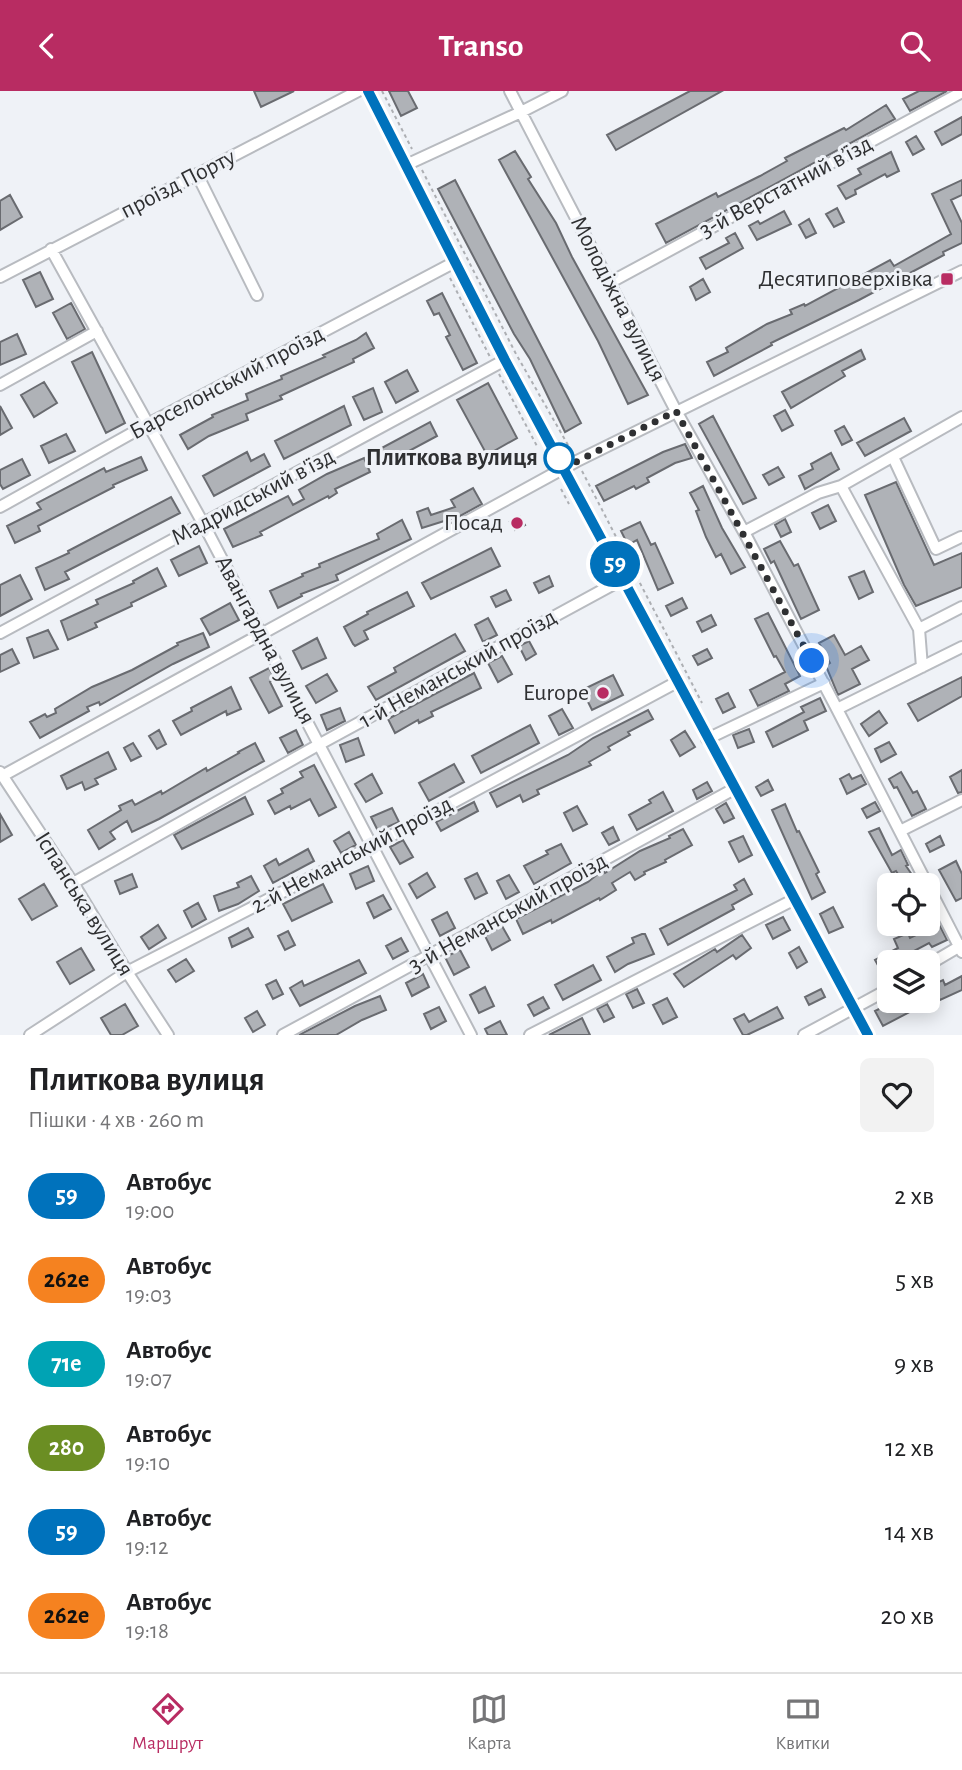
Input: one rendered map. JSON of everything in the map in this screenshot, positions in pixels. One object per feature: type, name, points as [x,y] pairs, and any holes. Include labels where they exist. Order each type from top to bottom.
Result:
[{"type":"street","name":"проїзд Порту","points":[[0,277],[358,91]]},
{"type":"street","points":[[368,91],[505,360],[867,1035]]},
{"type":"street","name":"Молодіжна вулиця","points":[[510,91],[676,411],[824,683],[961,948]]},
{"type":"street","points":[[406,165],[521,113],[562,91]]},
{"type":"street","name":"3-й Верстатний в’їзд","points":[[609,283],[962,92]]},
{"type":"street","points":[[197,174],[257,295]]},
{"type":"street","name":"Авангардна вулиця","points":[[51,249],[204,524],[471,1035]]},
{"type":"street","name":"Барселонський проїзд","points":[[0,507],[149,423],[455,262]]},
{"type":"street","points":[[1,774],[263,635],[564,468],[962,271]]},
{"type":"street","points":[[0,385],[97,331]]},
{"type":"street","name":"Мадридський в'їзд","points":[[0,633],[505,360]]},
{"type":"street","points":[[744,532],[818,493],[841,486],[962,417]]},
{"type":"street","points":[[893,457],[936,549],[961,537]]},
{"type":"street","points":[[841,486],[919,629],[922,667]]},
{"type":"street","name":"1-й Неманський проїзд","points":[[74,883],[320,744],[623,579]]},
{"type":"street","points":[[919,629],[962,607]]},
{"type":"street","points":[[837,709],[962,647]]},
{"type":"street","name":"2-й Неманський проїзд","points":[[30,1035],[127,972],[372,846],[677,682]]},
{"type":"street","points":[[707,739],[824,683]]},
{"type":"street","name":"Іспанська вулиця","points":[[1,774],[74,883],[168,1035]]},
{"type":"street","name":"3-й Неманський проїзд","points":[[282,1035],[734,789]]},
{"type":"street","points":[[900,831],[962,800]]},
{"type":"street","points":[[530,1035],[793,900]]},
{"type":"street","points":[[940,959],[961,948]]},
{"type":"street","points":[[804,1035],[877,996]]},
{"type":"path","points":[[382,91],[412,151]]},
{"type":"path","points":[[418,163],[516,354],[572,453]]},
{"type":"building","points":[[254,91],[294,91],[261,107]]},
{"type":"building","points":[[389,91],[408,91],[417,108],[401,116]]},
{"type":"building","points":[[690,91],[722,91],[616,150],[607,135]]},
{"type":"building","points":[[919,91],[947,91],[910,111],[903,99]]},
{"type":"building","points":[[886,105],[895,119],[666,243],[656,224],[716,193],[718,197],[760,176],[787,161],[785,158],[844,128],[846,130]]},
{"type":"building","points":[[962,117],[962,134],[942,145],[935,132]]},
{"type":"building","points":[[916,136],[924,149],[913,155],[906,142]]},
{"type":"building","points":[[515,151],[648,395],[628,404],[598,341],[499,160]]},
{"type":"building","points":[[891,152],[899,171],[887,177],[885,174],[855,190],[856,194],[846,199],[838,186],[861,174],[858,169]]},
{"type":"building","points":[[455,180],[581,423],[565,432],[530,359],[514,334],[438,189]]},
{"type":"building","points":[[962,180],[962,195],[951,200],[962,223],[962,243],[859,300],[771,343],[772,345],[714,376],[707,362],[728,352],[726,348],[767,324],[792,314],[790,310],[804,304],[805,306],[890,260],[894,266],[951,234],[932,194]]},
{"type":"building","points":[[10,195],[22,217],[0,230],[0,201]]},
{"type":"building","points":[[837,208],[844,222],[834,227],[826,214]]},
{"type":"building","points":[[784,211],[791,224],[757,240],[749,226],[758,221],[760,224]]},
{"type":"building","points":[[809,219],[816,233],[806,238],[799,225]]},
{"type":"building","points":[[735,233],[743,248],[706,269],[700,258],[729,243],[726,238]]},
{"type":"building","points":[[40,272],[53,299],[36,307],[23,280]]},
{"type":"building","points":[[703,279],[710,292],[696,300],[690,287]]},
{"type":"building","points":[[442,293],[477,363],[463,370],[446,337],[450,335],[439,313],[434,315],[427,301]]},
{"type":"building","points":[[71,303],[85,329],[67,339],[53,313]]},
{"type":"building","points":[[366,333],[374,348],[353,359],[354,362],[280,396],[282,399],[246,414],[248,420],[209,436],[188,449],[180,435],[213,417],[212,415],[248,400],[246,394],[282,379],[281,376],[325,357],[323,355]]},
{"type":"building","points":[[17,334],[26,354],[0,365],[0,342]]},
{"type":"building","points":[[861,350],[865,359],[842,371],[845,376],[791,408],[782,392]]},
{"type":"building","points":[[92,352],[125,423],[106,433],[72,362]]},
{"type":"building","points":[[407,370],[418,391],[396,403],[385,382]]},
{"type":"building","points":[[44,382],[57,403],[34,417],[21,395]]},
{"type":"building","points":[[488,383],[517,438],[487,455],[457,400]]},
{"type":"building","points":[[373,388],[382,412],[364,420],[353,397]]},
{"type":"building","points":[[0,406],[12,428],[0,435]]},
{"type":"building","points":[[344,406],[351,425],[284,459],[275,441]]},
{"type":"building","points":[[785,410],[793,425],[782,431],[774,416]]},
{"type":"building","points":[[713,416],[756,498],[743,504],[699,424]]},
{"type":"building","points":[[904,418],[911,431],[865,456],[857,443]]},
{"type":"building","points":[[430,422],[437,436],[385,464],[378,450]]},
{"type":"building","points":[[844,426],[852,440],[842,445],[835,431]]},
{"type":"building","points":[[66,434],[75,451],[49,463],[41,446]]},
{"type":"building","points":[[685,444],[692,458],[675,463],[647,478],[649,482],[636,489],[634,486],[604,501],[596,486],[663,452]]},
{"type":"building","points":[[247,452],[251,461],[264,454],[270,466],[214,496],[203,476]]},
{"type":"building","points":[[831,453],[839,469],[805,489],[799,476],[813,469],[811,464]]},
{"type":"building","points":[[141,457],[147,470],[113,485],[114,487],[38,526],[40,531],[15,543],[7,526],[41,509],[37,503],[104,468],[106,472]]},
{"type":"building","points":[[364,458],[370,472],[335,489],[337,493],[329,498],[328,496],[260,532],[262,535],[233,547],[224,529],[288,496],[293,505],[304,499],[299,490]]},
{"type":"building","points":[[22,459],[30,475],[3,489],[0,484],[0,470]]},
{"type":"building","points":[[778,467],[784,477],[769,485],[763,475]]},
{"type":"building","points":[[896,482],[934,565],[962,553],[962,587],[916,606],[904,585],[865,495]]},
{"type":"building","points":[[703,486],[722,528],[745,567],[731,574],[721,554],[716,557],[690,493]]},
{"type":"building","points":[[473,488],[482,504],[460,516],[422,528],[417,512],[428,508],[431,515],[455,507],[451,500]]},
{"type":"building","points":[[171,497],[180,513],[65,572],[69,579],[45,590],[36,568]]},
{"type":"building","points":[[828,505],[836,521],[820,529],[812,513]]},
{"type":"building","name":"Посад","points":[[520,517],[525,525],[515,530],[510,522]]},
{"type":"building","points":[[785,519],[791,532],[781,537],[775,525]]},
{"type":"building","points":[[402,520],[411,539],[336,575],[338,580],[301,594],[302,596],[278,608],[270,591],[320,567],[319,564],[379,539],[377,534]]},
{"type":"building","points":[[640,522],[651,545],[655,543],[673,583],[658,590],[637,540],[628,545],[621,531]]},
{"type":"building","points":[[780,541],[794,566],[798,564],[819,610],[801,619],[774,561],[771,563],[764,549]]},
{"type":"building","points":[[199,546],[207,563],[179,576],[171,560]]},
{"type":"building","points":[[491,548],[500,566],[431,599],[422,583]]},
{"type":"building","points":[[157,568],[166,586],[95,623],[97,627],[68,640],[61,621],[98,604],[96,600],[134,583],[133,581]]},
{"type":"building","points":[[864,571],[873,592],[859,599],[849,577]]},
{"type":"building","points":[[20,575],[32,599],[0,616],[0,585]]},
{"type":"building","points":[[549,576],[553,586],[539,593],[534,583]]},
{"type":"building","points":[[506,590],[511,600],[496,607],[491,597]]},
{"type":"building","points":[[407,592],[414,606],[364,631],[368,639],[355,646],[353,644],[344,627]]},
{"type":"building","points":[[682,598],[687,608],[671,616],[666,606]]},
{"type":"building","points":[[230,603],[239,620],[210,635],[201,619]]},
{"type":"building","points":[[768,613],[800,676],[785,684],[789,691],[758,706],[750,690],[785,672],[776,656],[774,657],[755,619]]},
{"type":"building","points":[[711,615],[716,625],[702,632],[697,622]]},
{"type":"building","points":[[488,618],[497,635],[483,642],[475,625]]},
{"type":"building","points":[[48,630],[58,649],[34,658],[27,638]]},
{"type":"building","points":[[203,633],[209,647],[100,705],[99,702],[87,707],[89,711],[40,738],[30,722],[45,714],[47,717],[56,713],[55,709],[92,687],[132,670],[178,645],[177,643]]},
{"type":"building","points":[[455,634],[465,651],[376,700],[368,687],[396,672],[394,668]]},
{"type":"building","points":[[834,635],[845,655],[861,646],[869,660],[852,669],[860,684],[838,695],[826,666],[830,663],[819,643]]},
{"type":"building","points":[[317,638],[326,658],[302,669],[293,651]]},
{"type":"building","points":[[529,641],[536,654],[526,660],[519,646]]},
{"type":"building","points":[[12,649],[19,663],[0,672],[0,655]]},
{"type":"building","points":[[707,649],[712,658],[698,665],[693,656]]},
{"type":"building","points":[[502,656],[512,674],[498,682],[488,663]]},
{"type":"building","points":[[269,668],[275,679],[270,682],[282,706],[269,713],[250,678]]},
{"type":"building","points":[[474,673],[481,688],[431,712],[433,716],[419,723],[418,720],[395,733],[388,719]]},
{"type":"building","points":[[327,674],[337,691],[316,703],[306,686]]},
{"type":"building","name":"Europe","points":[[613,675],[623,695],[592,710],[582,690]]},
{"type":"building","points":[[962,677],[962,696],[918,721],[908,704]]},
{"type":"building","points":[[231,687],[241,709],[227,715],[226,711],[181,735],[173,721],[192,711],[191,708]]},
{"type":"building","points":[[728,693],[735,707],[723,713],[716,699]]},
{"type":"building","points":[[820,698],[826,711],[804,721],[808,730],[773,747],[766,732],[804,712],[801,707]]},
{"type":"building","points":[[340,708],[345,721],[327,730],[321,715]]},
{"type":"building","points":[[562,709],[573,728],[559,735],[549,716]]},
{"type":"building","points":[[648,710],[653,719],[628,732],[630,735],[589,762],[591,765],[537,790],[539,794],[523,802],[520,795],[497,807],[490,793],[568,755],[593,738]]},
{"type":"building","points":[[879,711],[887,723],[869,736],[861,724]]},
{"type":"building","points":[[530,725],[539,743],[481,773],[472,756]]},
{"type":"building","points":[[749,729],[754,742],[738,748],[733,735]]},
{"type":"building","points":[[159,730],[166,744],[157,749],[149,736]]},
{"type":"building","points":[[296,730],[303,745],[288,753],[280,738]]},
{"type":"building","points":[[685,731],[695,747],[680,756],[671,740]]},
{"type":"building","points":[[358,738],[364,755],[346,762],[340,745]]},
{"type":"building","points":[[889,742],[896,754],[881,762],[875,749]]},
{"type":"building","points":[[133,743],[141,756],[131,761],[124,748]]},
{"type":"building","points":[[255,743],[264,761],[132,832],[127,821],[110,832],[115,839],[99,849],[88,830],[121,810],[119,806],[132,800],[135,805],[161,791],[162,794]]},
{"type":"building","points":[[108,752],[116,769],[95,779],[98,784],[85,790],[82,782],[67,789],[61,776]]},
{"type":"building","points":[[454,764],[464,782],[429,801],[419,783]]},
{"type":"building","points":[[314,765],[336,807],[319,816],[310,799],[275,814],[268,801],[283,793],[281,789],[303,777],[300,772]]},
{"type":"building","points":[[962,770],[962,792],[958,793],[950,777]]},
{"type":"building","points":[[901,772],[913,793],[917,791],[926,809],[912,816],[897,787],[894,788],[889,779]]},
{"type":"building","points":[[372,774],[382,793],[366,802],[355,784]]},
{"type":"building","points":[[849,774],[852,779],[861,775],[866,784],[847,794],[840,779]]},
{"type":"building","points":[[768,780],[773,790],[761,796],[756,787]]},
{"type":"building","points":[[707,782],[712,791],[697,799],[693,790]]},
{"type":"building","points":[[663,792],[673,811],[637,830],[629,815],[651,803],[649,800]]},
{"type":"building","points":[[245,797],[253,814],[182,849],[174,835]]},
{"type":"building","points":[[474,802],[478,811],[441,831],[436,822]]},
{"type":"building","points":[[875,802],[880,811],[867,818],[862,809]]},
{"type":"building","points":[[726,803],[734,818],[724,823],[716,809]]},
{"type":"building","points":[[785,804],[819,872],[816,874],[825,892],[812,899],[772,810]]},
{"type":"building","points":[[577,806],[587,824],[573,831],[564,813]]},
{"type":"building","points":[[392,808],[399,822],[378,831],[371,817]]},
{"type":"building","points":[[0,814],[12,835],[0,842]]},
{"type":"building","points":[[613,827],[619,840],[609,845],[602,833]]},
{"type":"building","points":[[879,828],[892,855],[901,850],[911,873],[892,873],[869,832]]},
{"type":"building","points":[[683,829],[692,845],[644,872],[645,874],[635,880],[630,872],[612,883],[616,890],[600,900],[599,898],[552,923],[551,920],[523,934],[516,919]]},
{"type":"building","points":[[349,832],[356,845],[341,853],[334,841]]},
{"type":"building","points":[[743,836],[752,855],[739,862],[729,842]]},
{"type":"building","points":[[940,836],[944,845],[930,852],[926,844]]},
{"type":"building","points":[[403,840],[413,857],[400,864],[390,847]]},
{"type":"building","points":[[561,844],[571,863],[534,884],[524,866]]},
{"type":"building","points":[[308,849],[314,861],[273,883],[264,866],[276,859],[279,865]]},
{"type":"building","points":[[956,861],[962,874],[962,898],[956,901],[939,870]]},
{"type":"building","points":[[368,866],[374,881],[356,889],[350,874]]},
{"type":"building","points":[[427,873],[435,887],[417,898],[409,884]]},
{"type":"building","points":[[477,873],[487,893],[475,899],[465,879]]},
{"type":"building","points":[[132,874],[137,887],[120,894],[115,881]]},
{"type":"building","points":[[509,875],[519,892],[506,899],[497,881]]},
{"type":"building","points":[[251,876],[259,891],[238,904],[219,911],[214,896],[239,887],[237,883]]},
{"type":"building","points":[[744,879],[752,894],[732,905],[734,909],[668,945],[660,929],[737,890],[734,885]]},
{"type":"building","points":[[44,884],[57,906],[32,920],[19,899]]},
{"type":"building","points":[[323,884],[332,902],[292,921],[283,904]]},
{"type":"building","points":[[383,895],[391,909],[374,918],[367,903]]},
{"type":"building","points":[[198,903],[206,919],[192,927],[184,911]]},
{"type":"building","points":[[833,907],[843,927],[829,933],[820,914]]},
{"type":"building","points":[[447,912],[455,928],[440,936],[432,920]]},
{"type":"building","points":[[783,917],[790,930],[773,939],[766,925]]},
{"type":"building","points":[[158,925],[166,938],[149,949],[141,937]]},
{"type":"building","points":[[502,926],[510,940],[492,950],[485,936]]},
{"type":"building","points":[[940,926],[947,940],[932,947],[929,943],[916,950],[894,950],[898,948],[894,939],[901,936],[940,936]]},
{"type":"building","points":[[248,928],[253,937],[232,947],[229,938]]},
{"type":"building","points":[[288,931],[295,945],[285,950],[278,936]]},
{"type":"building","points":[[645,934],[654,954],[615,972],[607,957],[634,943],[632,938]]},
{"type":"building","points":[[742,935],[751,948],[736,959],[733,955],[684,987],[674,974],[715,949],[717,952]]},
{"type":"building","points":[[401,938],[408,951],[393,959],[386,946]]},
{"type":"building","points":[[799,947],[807,962],[797,968],[789,953]]},
{"type":"building","points":[[81,948],[94,970],[70,984],[57,962]]},
{"type":"building","points":[[460,950],[469,967],[454,975],[445,957]]},
{"type":"building","points":[[186,959],[194,971],[176,982],[168,970]]},
{"type":"building","points":[[359,960],[366,973],[300,1006],[290,988],[302,981],[304,986]]},
{"type":"building","points":[[593,965],[601,980],[563,1000],[555,985]]},
{"type":"building","points":[[423,974],[429,987],[412,996],[406,983]]},
{"type":"building","points":[[962,976],[962,990],[940,1000],[940,981],[943,980],[945,985]]},
{"type":"building","points":[[276,980],[283,994],[273,999],[266,985]]},
{"type":"building","points":[[485,987],[494,1006],[479,1013],[470,995]]},
{"type":"building","points":[[637,989],[644,1003],[633,1008],[626,994]]},
{"type":"building","points":[[821,989],[825,997],[809,1005],[805,997]]},
{"type":"building","points":[[380,996],[386,1010],[336,1035],[299,1035],[355,1006]]},
{"type":"building","points":[[543,997],[549,1008],[534,1016],[528,1005]]},
{"type":"building","points":[[667,998],[677,1017],[663,1024],[653,1005]]},
{"type":"building","points":[[125,1004],[138,1026],[122,1035],[111,1035],[101,1018]]},
{"type":"building","points":[[607,1004],[614,1017],[604,1022],[597,1009]]},
{"type":"building","points":[[439,1007],[446,1021],[431,1029],[424,1014]]},
{"type":"building","points":[[777,1007],[783,1018],[747,1035],[743,1035],[734,1019],[744,1014],[749,1022]]},
{"type":"building","points":[[877,1010],[877,1013],[908,1013],[883,1026],[875,1011]]},
{"type":"building","points":[[257,1011],[265,1025],[253,1032],[245,1018]]},
{"type":"building","points":[[582,1018],[590,1035],[549,1035]]},
{"type":"building","points":[[500,1021],[507,1035],[488,1035],[485,1029]]},
{"type":"bus line","name":"59","points":[[368,91],[505,360],[793,900],[868,1035]]},
{"type":"place","name":"Десятиповерхівка","points":[[947,279]]},
{"type":"place","name":"Плиткова вулиця","points":[[559,458]]},
{"type":"place","name":"Посад","points":[[517,523]]},
{"type":"place","name":"Europe","points":[[603,693]]},
{"type":"route","points":[[559,458],[564,468],[676,411],[812,661]]}]
